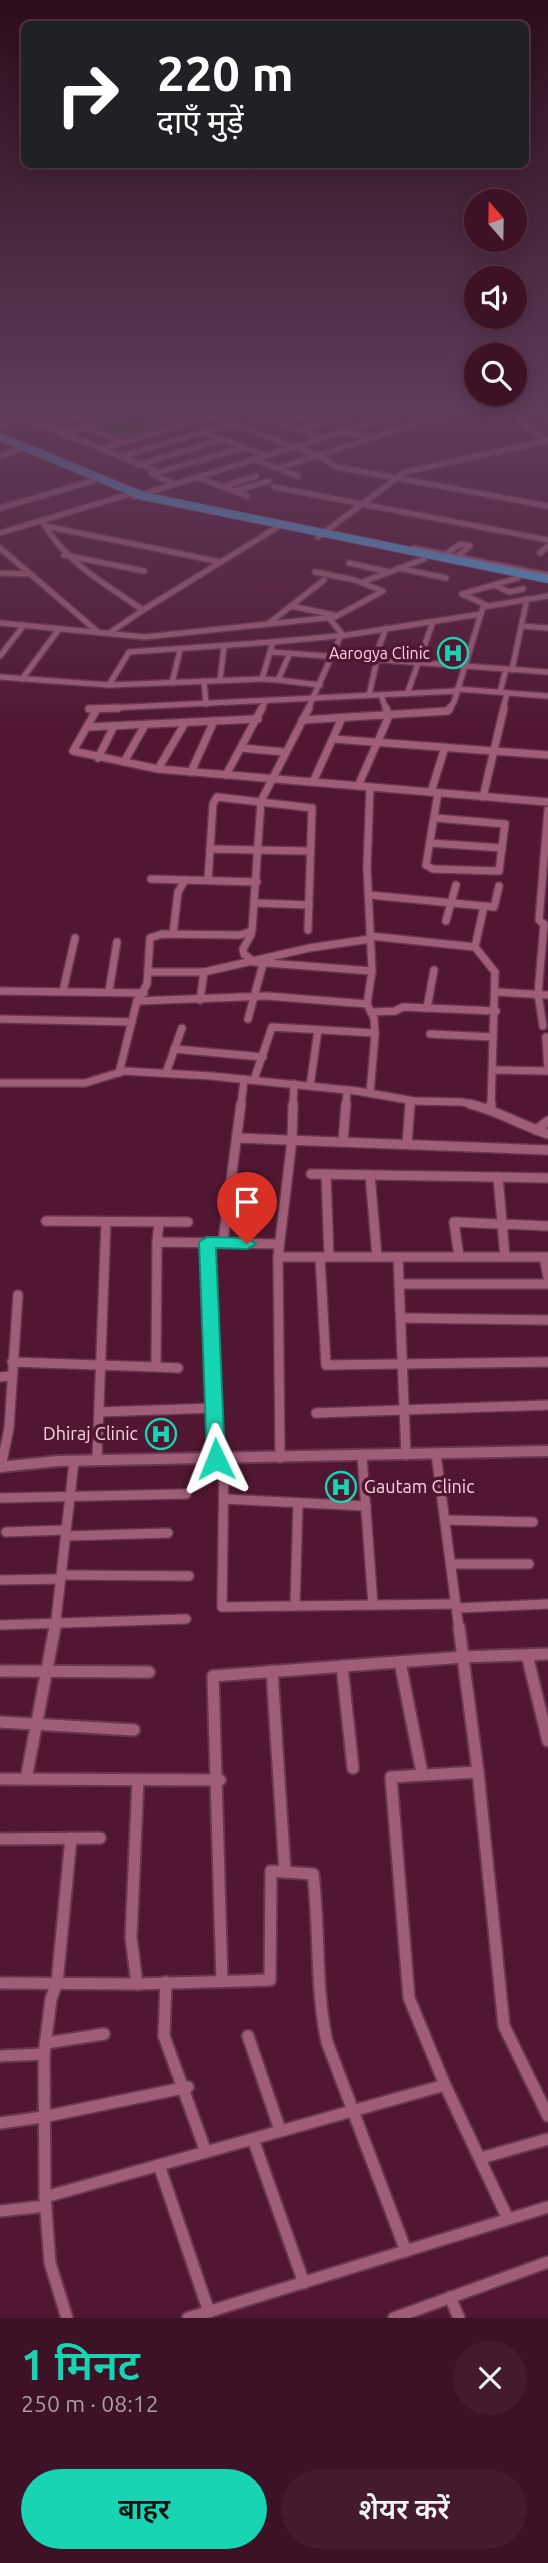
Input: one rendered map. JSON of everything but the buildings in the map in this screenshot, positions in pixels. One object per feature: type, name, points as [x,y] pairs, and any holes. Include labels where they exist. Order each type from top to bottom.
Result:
[{"type":"highway","points":[[225,516],[276,528],[322,534],[518,578],[548,579]]},
{"type":"highway","points":[[236,516],[548,579]]},
{"type":"street","points":[[0,533],[67,516]]},
{"type":"street","points":[[322,534],[344,516]]},
{"type":"street","points":[[428,516],[548,540]]},
{"type":"street","points":[[43,524],[52,542],[77,567],[144,610]]},
{"type":"street","points":[[43,524],[221,562]]},
{"type":"street","points":[[111,632],[276,528]]},
{"type":"street","points":[[322,534],[457,556],[548,579]]},
{"type":"street","points":[[446,554],[460,544],[470,546],[457,556]]},
{"type":"street","points":[[540,553],[548,546]]},
{"type":"street","points":[[0,548],[98,632]]},
{"type":"street","points":[[64,555],[144,570]]},
{"type":"street","points":[[363,582],[424,559]]},
{"type":"street","points":[[349,563],[389,572]]},
{"type":"street","points":[[398,568],[446,578]]},
{"type":"street","points":[[0,572],[28,572]]},
{"type":"street","points":[[0,623],[145,637],[329,618],[383,591],[363,582],[315,572]]},
{"type":"street","points":[[518,578],[462,594],[486,605],[548,596]]},
{"type":"street","points":[[268,624],[324,580]]},
{"type":"street","points":[[494,585],[509,592],[523,589]]},
{"type":"street","points":[[483,797],[509,669],[527,599]]},
{"type":"street","points":[[302,720],[448,711],[452,708],[486,605]]},
{"type":"street","points":[[291,606],[337,616]]},
{"type":"street","points":[[109,685],[129,652],[224,647],[342,635],[481,614]]},
{"type":"street","points":[[329,618],[342,635]]},
{"type":"street","points":[[407,694],[433,622]]},
{"type":"street","points":[[0,656],[24,625]]},
{"type":"street","points":[[521,626],[548,628]]},
{"type":"street","points":[[369,695],[386,628]]},
{"type":"street","points":[[22,679],[59,629]]},
{"type":"street","points":[[120,1073],[137,1000],[144,993],[151,972],[148,946],[150,938],[173,934],[240,935],[252,931],[261,801],[314,698],[342,635]]},
{"type":"street","points":[[262,680],[274,642]]},
{"type":"street","points":[[220,680],[224,647]]},
{"type":"street","points":[[172,683],[180,650]]},
{"type":"street","points":[[271,652],[548,672]]},
{"type":"street","points":[[278,680],[290,653]]},
{"type":"street","points":[[0,677],[82,685],[220,680],[278,680],[320,685]]},
{"type":"street","points":[[204,681],[206,704]]},
{"type":"street","points":[[89,709],[457,690],[548,696]]},
{"type":"street","points":[[358,786],[389,716],[381,695]]},
{"type":"street","points":[[226,775],[266,701]]},
{"type":"street","points":[[159,724],[161,706]]},
{"type":"street","points":[[97,709],[74,751],[158,769],[548,802]]},
{"type":"street","points":[[313,782],[342,718]]},
{"type":"street","points":[[89,727],[258,719]]},
{"type":"street","points":[[191,772],[214,721]]},
{"type":"street","points":[[158,769],[185,723]]},
{"type":"street","points":[[124,762],[145,725]]},
{"type":"street","points":[[98,758],[114,726]]},
{"type":"street","points":[[333,738],[548,755]]},
{"type":"street","points":[[436,818],[503,823],[502,848],[496,872],[433,869],[426,863],[436,818],[434,792],[445,747]]},
{"type":"street","points":[[241,748],[285,752]]},
{"type":"street","points":[[370,787],[367,858],[372,971],[368,1004],[375,1033],[370,1093]]},
{"type":"street","points":[[208,880],[214,799],[225,796],[312,808],[307,930]]},
{"type":"street","points":[[542,1026],[538,994],[546,924],[539,920],[548,810]]},
{"type":"street","points":[[429,843],[502,848]]},
{"type":"street","points":[[210,849],[310,851]]},
{"type":"street","points":[[151,879],[257,882]]},
{"type":"street","points":[[173,934],[178,892],[185,880]]},
{"type":"street","points":[[446,921],[456,885]]},
{"type":"street","points":[[369,895],[494,907],[499,886]]},
{"type":"street","points":[[255,904],[309,905]]},
{"type":"street","points":[[475,947],[484,906]]},
{"type":"street","points":[[249,933],[251,935],[243,948],[244,954],[254,962],[372,971]]},
{"type":"street","points":[[63,991],[75,938]]},
{"type":"street","points":[[151,972],[204,972],[309,948],[370,938],[475,947],[495,972],[491,1109]]},
{"type":"street","points":[[109,991],[117,942]]},
{"type":"street","points":[[248,1019],[263,964]]},
{"type":"street","points":[[427,1008],[434,970]]},
{"type":"street","points":[[200,1000],[204,972]]},
{"type":"street","points":[[0,991],[144,993]]},
{"type":"street","points":[[496,992],[548,995]]},
{"type":"street","points":[[137,1000],[267,996],[368,1004]]},
{"type":"street","points":[[372,1012],[395,1011],[403,1007],[495,1011]]},
{"type":"street","points":[[0,1019],[132,1022]]},
{"type":"street","points":[[254,1080],[272,1027],[375,1033]]},
{"type":"street","points":[[166,1073],[181,1028]]},
{"type":"street","points":[[310,1086],[318,1030]]},
{"type":"street","points":[[430,1034],[493,1037]]},
{"type":"street","points":[[494,1070],[548,1071],[546,1037]]},
{"type":"street","points":[[174,1049],[263,1057]]},
{"type":"street","points":[[0,1083],[85,1083],[120,1073],[166,1073],[244,1079],[410,1100],[462,1102],[491,1109],[548,1134]]},
{"type":"street","points":[[223,1241],[244,1079]]},
{"type":"street","points":[[280,1458],[278,1257],[292,1140],[294,1084]]},
{"type":"street","points":[[343,1142],[347,1090]]},
{"type":"street","points":[[407,1144],[410,1100]]},
{"type":"street","points":[[536,1130],[548,1121]]},
{"type":"street","points":[[237,1138],[548,1150]]},
{"type":"street","points":[[311,1174],[548,1178]]},
{"type":"street","points":[[326,1174],[326,1365],[548,1362]]},
{"type":"street","points":[[370,1175],[376,1257]]},
{"type":"street","points":[[498,1177],[505,1257]]},
{"type":"street","points":[[46,1221],[188,1222]]},
{"type":"street","points":[[97,1460],[106,1222]]},
{"type":"street","points":[[156,1367],[159,1222]]},
{"type":"street","points":[[459,1257],[454,1222],[548,1226]]},
{"type":"street","points":[[157,1242],[279,1244]]},
{"type":"street","points":[[207,1242],[214,1408],[224,1499],[222,1607],[548,1604]]},
{"type":"street","points":[[278,1257],[546,1257],[548,1277]]},
{"type":"street","points":[[398,1257],[406,1455]]},
{"type":"street","points":[[400,1284],[548,1284]]},
{"type":"street","points":[[18,1295],[1,1467],[97,1460],[548,1451]]},
{"type":"street","points":[[402,1318],[548,1320]]},
{"type":"street","points":[[12,1362],[101,1363],[178,1368]]},
{"type":"street","points":[[0,1377],[11,1376]]},
{"type":"street","points":[[316,1413],[548,1405]]},
{"type":"street","points":[[99,1412],[214,1408]]},
{"type":"street","points":[[436,1454],[478,1772],[504,2026],[548,2116]]},
{"type":"street","points":[[362,1456],[373,1605]]},
{"type":"street","points":[[26,1779],[56,1623],[74,1461]]},
{"type":"street","points":[[0,1498],[71,1494],[186,1494]]},
{"type":"street","points":[[224,1499],[366,1506]]},
{"type":"street","points":[[295,1606],[298,1503]]},
{"type":"street","points":[[445,1520],[533,1522]]},
{"type":"street","points":[[6,1532],[167,1533]]},
{"type":"street","points":[[451,1564],[529,1564]]},
{"type":"street","points":[[0,1580],[189,1576]]},
{"type":"street","points":[[0,1625],[186,1619]]},
{"type":"street","points":[[222,1981],[219,1933],[220,1780],[213,1676],[463,1657],[548,1654]]},
{"type":"street","points":[[527,1655],[548,1741]]},
{"type":"street","points":[[400,1662],[421,1768]]},
{"type":"street","points":[[342,1666],[353,1768]]},
{"type":"street","points":[[0,1671],[149,1672]]},
{"type":"street","points":[[272,1671],[285,1872]]},
{"type":"street","points":[[0,1722],[134,1730]]},
{"type":"street","points":[[478,1772],[391,1777],[410,1998],[445,2085],[508,2219]]},
{"type":"street","points":[[0,1779],[220,1780]]},
{"type":"street","points":[[137,1984],[131,1937],[138,1780]]},
{"type":"street","points":[[67,2318],[50,2263],[43,2118],[45,2049],[51,1999],[57,1983],[71,1838]]},
{"type":"street","points":[[0,1839],[100,1838]]},
{"type":"street","points":[[0,1983],[137,1984],[270,1980],[271,1871],[313,1874],[318,1912],[321,2014],[327,2042],[351,2111],[407,2251]]},
{"type":"street","points":[[166,1982],[164,2036],[206,2152]]},
{"type":"street","points":[[0,2056],[45,2049],[104,2034]]},
{"type":"street","points":[[248,2036],[280,2130]]},
{"type":"street","points":[[0,2211],[46,2202],[159,2165],[445,2085]]},
{"type":"street","points":[[0,2123],[43,2118],[185,2088]]},
{"type":"street","points":[[253,2139],[304,2283]]},
{"type":"street","points":[[481,2158],[548,2139]]},
{"type":"street","points":[[159,2165],[209,2312]]},
{"type":"street","points":[[187,2318],[548,2207]]},
{"type":"street","points":[[394,2318],[548,2262]]},
{"type":"street","points":[[450,2297],[459,2318]]},
{"type":"place","name":"Aarogya Clinic","points":[[453,653]]},
{"type":"place","name":"Dhiraj Clinic","points":[[161,1434]]},
{"type":"place","name":"Gautam Clinic","points":[[341,1487]]},
{"type":"route","points":[[216,1459],[207,1242],[247,1244]]}]
